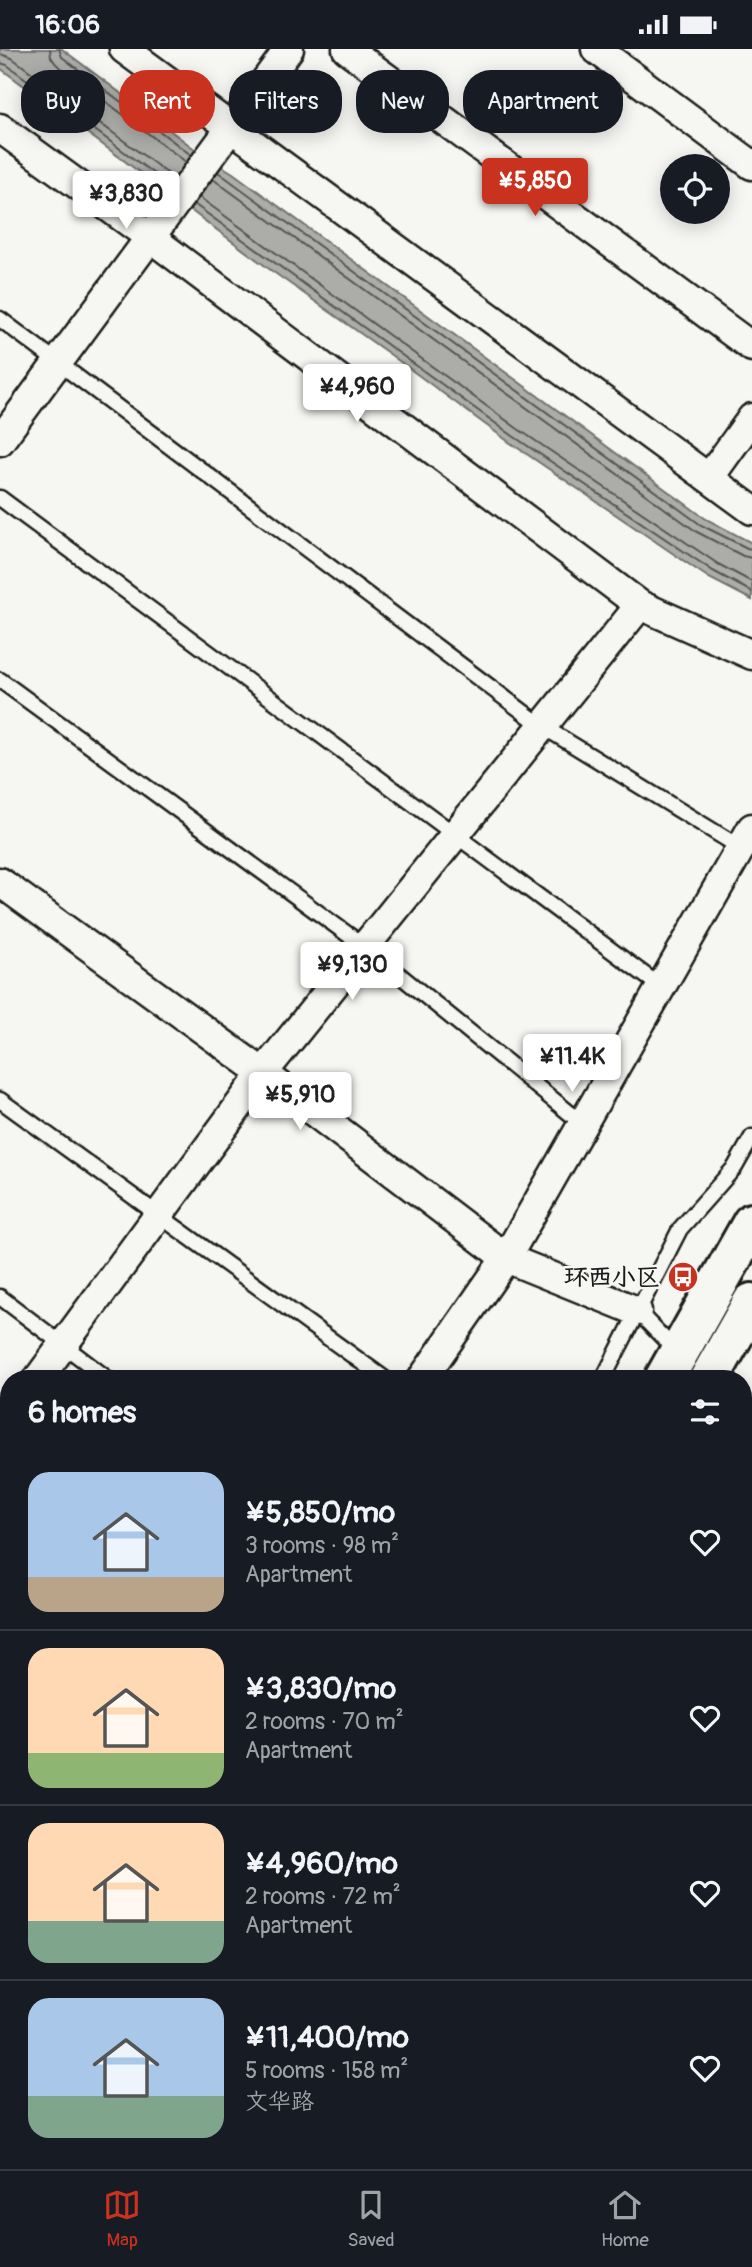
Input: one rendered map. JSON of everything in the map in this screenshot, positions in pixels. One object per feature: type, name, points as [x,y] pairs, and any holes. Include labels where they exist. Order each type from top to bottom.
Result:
[{"type":"main road","points":[[671,1366],[752,1223]]},
{"type":"main road","points":[[714,1370],[752,1303]]},
{"type":"street","points":[[124,49],[229,125]]},
{"type":"street","points":[[274,70],[289,49]]},
{"type":"street","points":[[347,49],[752,347]]},
{"type":"street","points":[[596,49],[752,165]]},
{"type":"street","points":[[0,128],[640,605],[752,655]]},
{"type":"street","points":[[0,441],[229,131]]},
{"type":"street","points":[[240,133],[752,510]]},
{"type":"street","points":[[709,478],[752,418]]},
{"type":"street","points":[[45,1370],[263,1073],[640,605]]},
{"type":"street","points":[[428,1370],[506,1258],[746,838]]},
{"type":"street","points":[[0,883],[263,1073],[506,1258],[637,1311]]},
{"type":"lane","points":[[0,319],[542,726],[746,838]]},
{"type":"lane","points":[[0,498],[661,987]]},
{"type":"lane","points":[[0,680],[365,947],[583,1124]]},
{"type":"lane","points":[[0,1100],[373,1370]]},
{"type":"lane","points":[[608,1370],[680,1229],[735,1167],[752,1137]]},
{"type":"lane","points":[[0,1297],[96,1370]]},
{"type":"lane","points":[[637,1311],[671,1366]]},
{"type":"water","points":[[0,49],[62,49],[90,70],[21,70],[21,84],[0,68]]},
{"type":"water","points":[[105,81],[119,92],[119,133],[173,133],[233,173],[706,519],[752,543],[752,600],[709,578],[509,442],[87,133],[105,133]]},
{"type":"place","name":"环西小区","points":[[683,1277]]}]
